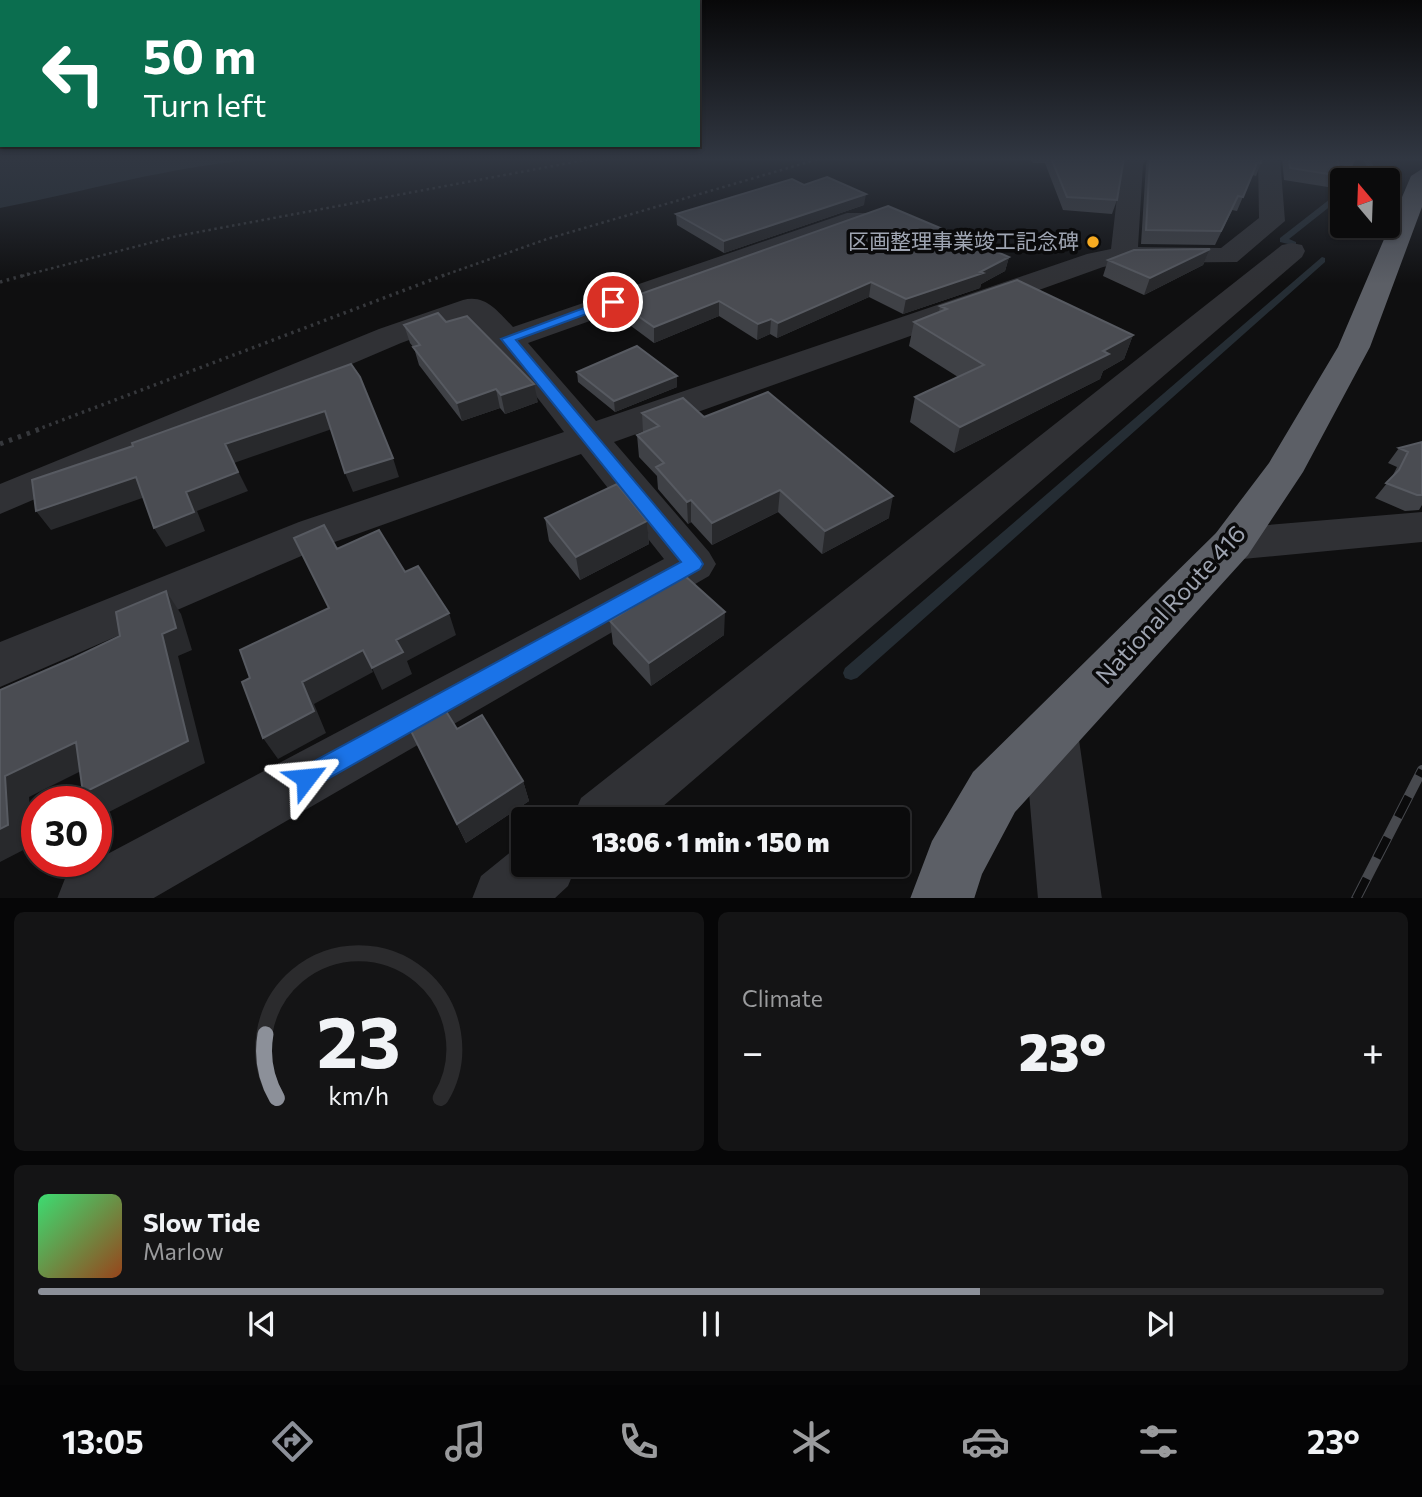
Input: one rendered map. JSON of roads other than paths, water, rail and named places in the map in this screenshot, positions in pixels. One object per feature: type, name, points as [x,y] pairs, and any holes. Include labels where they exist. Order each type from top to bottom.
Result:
[{"type":"highway","name":"National Route 416","points":[[942,898],[954,863],[994,792],[1232,544],[1310,428],[1354,347],[1412,200]]},
{"type":"street","points":[[1124,255],[1129,200]]},
{"type":"street","points":[[0,665],[314,533],[1097,260],[1124,255],[1227,256],[1272,221],[1271,200]]},
{"type":"street","points":[[508,339],[887,207]]},
{"type":"street","points":[[617,807],[1292,251]]},
{"type":"street","points":[[1011,261],[1048,277]]},
{"type":"street","points":[[0,500],[377,341],[474,306],[508,339],[693,564],[89,898]]},
{"type":"street","points":[[1232,544],[1422,527]]},
{"type":"street","points":[[1051,733],[1070,898]]},
{"type":"street","points":[[504,898],[530,877]]},
{"type":"waterway","points":[[1293,244],[1283,240],[1330,203]]},
{"type":"waterway","points":[[851,673],[1322,260]]},
{"type":"railway","points":[[1357,898],[1422,770]]},
{"type":"place","name":"区画整理事業竣工記念碑","points":[[1093,242]]}]
